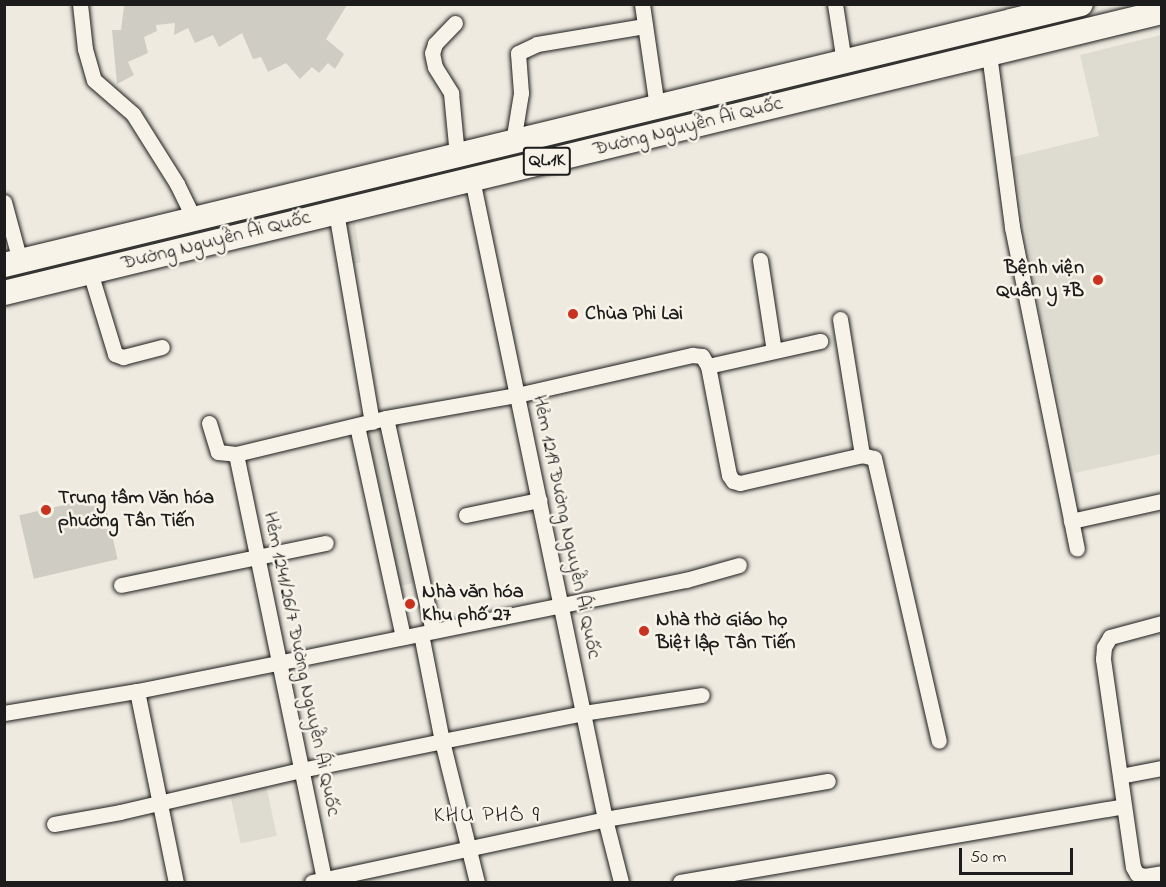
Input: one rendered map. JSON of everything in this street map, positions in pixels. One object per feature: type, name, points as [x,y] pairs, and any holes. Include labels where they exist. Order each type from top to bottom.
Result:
[{"type":"main road","name":"Đường Nguyễn Ái Quốc","points":[[12,263],[844,62],[1051,8],[1082,4]]},
{"type":"main road","points":[[1082,4],[1089,29]]},
{"type":"main road","name":"Đường Nguyễn Ái Quốc","points":[[4,292],[1161,12]]},
{"type":"street","points":[[80,4],[85,49],[94,80],[133,114],[177,184],[195,219]]},
{"type":"street","points":[[642,4],[657,107]]},
{"type":"street","points":[[835,4],[844,62]]},
{"type":"street","points":[[455,23],[435,44],[432,53],[435,67],[451,93],[457,156]]},
{"type":"street","points":[[513,142],[521,93],[518,53],[537,44],[644,26]]},
{"type":"street","points":[[989,54],[1012,227],[1077,549]]},
{"type":"street","name":"Hẻm 1219 Đường Nguyễn Ái Quốc","points":[[472,179],[605,819],[621,882]]},
{"type":"street","points":[[4,202],[12,263]]},
{"type":"street","points":[[336,212],[404,637]]},
{"type":"street","points":[[760,260],[774,351]]},
{"type":"street","points":[[90,272],[115,354],[123,357],[162,347]]},
{"type":"street","points":[[840,319],[862,455]]},
{"type":"street","points":[[708,366],[820,341]]},
{"type":"street","points":[[209,423],[218,452],[236,454],[371,422],[517,395],[692,355],[702,356],[708,366],[729,475],[733,481],[740,483],[862,455],[874,458],[939,741]]},
{"type":"street","points":[[371,422],[427,632],[442,741],[477,882]]},
{"type":"street","name":"Hẻm 1241/26/7 Đường Nguyễn Ái Quốc","points":[[236,454],[277,663],[301,770],[320,882]]},
{"type":"street","points":[[466,515],[539,500]]},
{"type":"street","points":[[1071,521],[1161,501]]},
{"type":"street","points":[[121,585],[326,543]]},
{"type":"street","points":[[4,713],[137,691],[561,606],[739,565]]},
{"type":"street","points":[[1161,623],[1110,637],[1104,647],[1106,686],[1123,806],[1137,874],[1144,876],[1161,873]]},
{"type":"street","points":[[137,691],[176,882]]},
{"type":"street","points":[[54,824],[442,741],[584,713],[702,695]]},
{"type":"street","points":[[1120,776],[1161,768]]},
{"type":"street","points":[[320,882],[605,819],[828,781]]},
{"type":"street","points":[[681,882],[1123,806]]},
{"type":"shaded area","points":[[109,5],[347,5],[326,39],[344,54],[335,69],[328,63],[319,73],[312,67],[300,79],[286,63],[268,72],[261,57],[253,59],[242,33],[219,47],[213,35],[195,43],[188,28],[174,35],[175,23],[156,25],[157,31],[144,37],[148,53],[128,62],[134,75],[117,84],[112,30],[121,30],[124,6]]},
{"type":"shaded area","name":"Bệnh viện Quân y 7B","points":[[1161,35],[1161,454],[1075,473],[1041,321],[1013,157],[1099,136],[1080,55]]},
{"type":"shaded area","points":[[353,212],[361,262],[349,264],[341,214]]},
{"type":"shaded area","points":[[382,425],[415,582],[397,586],[363,429]]},
{"type":"shaded area","points":[[103,496],[118,559],[34,579],[19,515]]},
{"type":"shaded area","points":[[266,785],[277,836],[241,844],[230,793]]},
{"type":"place","name":"Bệnh viện Quân y 7B","points":[[1098,280]]},
{"type":"place","name":"Chùa Phi Lai","points":[[573,314]]},
{"type":"place","name":"Trung tâm Văn hóa phường Tân Tiến","points":[[46,510]]},
{"type":"place","name":"Nhà văn hóa Khu phố 27","points":[[410,604]]},
{"type":"place","name":"Nhà thờ Giáo họ Biệt lập Tân Tiến","points":[[644,631]]},
{"type":"district","name":"KHU PHỐ 9","points":[[487,817]]}]
